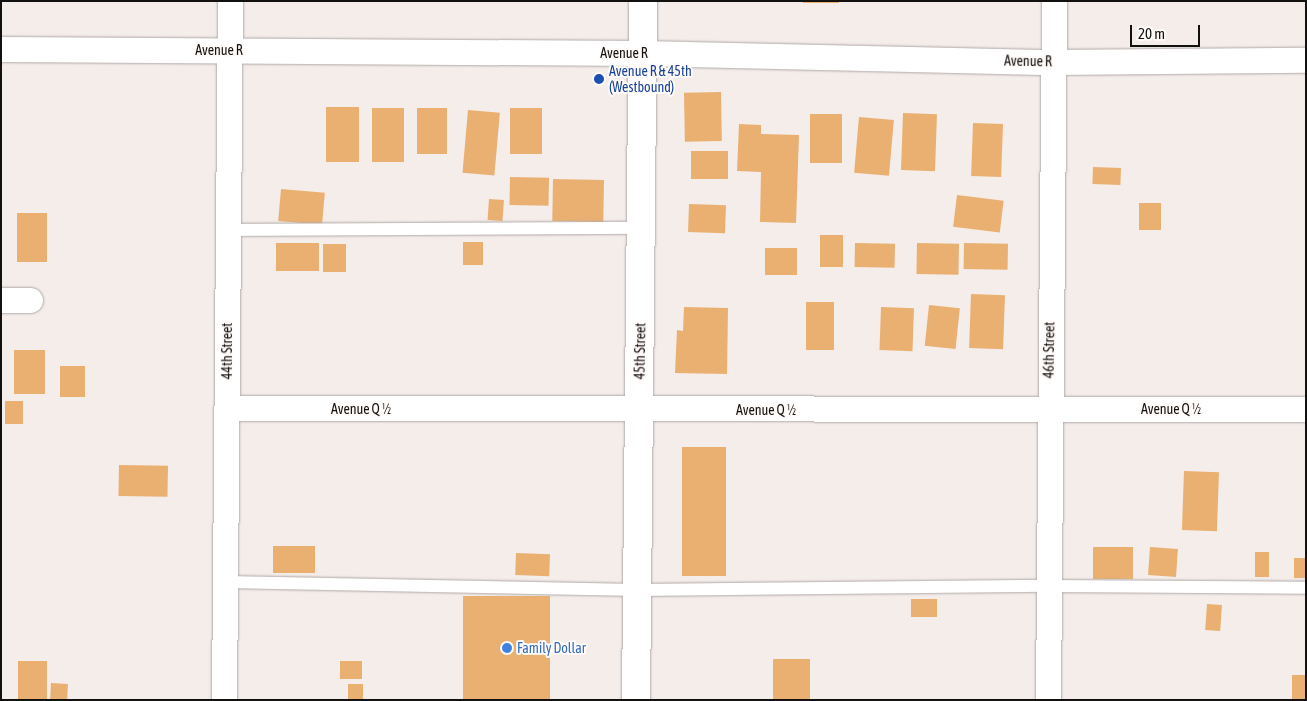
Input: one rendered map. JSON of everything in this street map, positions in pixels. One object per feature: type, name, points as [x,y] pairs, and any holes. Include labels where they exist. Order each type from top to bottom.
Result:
[{"type":"main road","name":"45th Street","points":[[636,700],[643,1]]},
{"type":"street","name":"44th Street","points":[[224,700],[230,1]]},
{"type":"street","name":"46th Street","points":[[1048,700],[1048,409],[1054,1]]},
{"type":"street","name":"Avenue R","points":[[1,49],[643,53],[1052,62],[1306,60]]},
{"type":"street","points":[[1,300],[30,300]]},
{"type":"street","name":"Avenue Q ½","points":[[227,408],[1306,410]]},
{"type":"lane","points":[[228,230],[642,228]]},
{"type":"lane","points":[[225,582],[637,590],[1048,586],[1306,588]]},
{"type":"building","points":[[803,1],[839,1],[839,3],[803,3]]},
{"type":"building","points":[[721,92],[722,141],[685,142],[684,93]]},
{"type":"building","points":[[326,107],[359,107],[359,162],[326,162]]},
{"type":"building","points":[[372,108],[404,108],[404,162],[372,162]]},
{"type":"building","points":[[417,108],[447,108],[447,154],[417,154]]},
{"type":"building","points":[[510,108],[542,108],[542,154],[510,154]]},
{"type":"building","points":[[468,110],[500,113],[494,176],[463,173]]},
{"type":"building","points":[[903,113],[937,114],[935,171],[901,170]]},
{"type":"building","points":[[810,114],[842,114],[842,163],[810,163]]},
{"type":"building","points":[[859,117],[894,120],[889,176],[854,173]]},
{"type":"building","points":[[973,123],[1003,124],[1001,177],[971,176]]},
{"type":"building","points":[[739,124],[761,125],[761,134],[799,135],[796,223],[760,222],[761,172],[737,171]]},
{"type":"building","points":[[691,151],[728,151],[728,179],[691,179]]},
{"type":"building","points":[[1093,167],[1121,168],[1120,185],[1092,184]]},
{"type":"building","points":[[510,177],[549,178],[549,206],[510,205]]},
{"type":"building","points":[[553,179],[604,180],[603,222],[552,221]]},
{"type":"building","points":[[281,189],[325,193],[322,225],[278,221]]},
{"type":"building","points":[[957,195],[1004,201],[1000,232],[953,227]]},
{"type":"building","points":[[489,199],[504,200],[502,221],[488,220]]},
{"type":"building","points":[[1139,203],[1161,203],[1161,230],[1139,230]]},
{"type":"building","points":[[689,204],[726,205],[725,233],[688,232]]},
{"type":"building","points":[[17,213],[47,213],[47,262],[17,262]]},
{"type":"building","points":[[820,235],[843,235],[843,267],[820,267]]},
{"type":"building","points":[[463,242],[483,242],[483,265],[463,265]]},
{"type":"building","points":[[276,243],[319,243],[319,271],[276,271]]},
{"type":"building","points":[[855,243],[895,244],[895,268],[855,267]]},
{"type":"building","points":[[917,243],[959,244],[958,275],[916,274]]},
{"type":"building","points":[[964,243],[1008,244],[1008,270],[964,269]]},
{"type":"building","points":[[323,244],[346,244],[346,272],[323,272]]},
{"type":"building","points":[[765,248],[797,248],[797,275],[765,275]]},
{"type":"building","points":[[971,294],[1005,295],[1003,349],[969,348]]},
{"type":"building","points":[[806,302],[834,302],[834,350],[806,350]]},
{"type":"building","points":[[929,305],[960,308],[956,349],[925,346]]},
{"type":"building","points":[[684,307],[728,308],[727,374],[675,373],[677,330],[683,331]]},
{"type":"building","points":[[881,307],[914,308],[912,351],[879,350]]},
{"type":"building","points":[[14,350],[45,350],[45,394],[14,394]]},
{"type":"building","points":[[60,366],[85,366],[85,397],[60,397]]},
{"type":"building","points":[[5,401],[23,401],[23,424],[5,424]]},
{"type":"building","points":[[682,447],[726,447],[726,576],[682,576]]},
{"type":"building","points":[[119,465],[168,466],[167,497],[118,496]]},
{"type":"building","points":[[1184,471],[1219,472],[1217,531],[1182,530]]},
{"type":"building","points":[[273,546],[315,546],[315,573],[273,573]]},
{"type":"building","points":[[1093,547],[1133,547],[1133,579],[1093,579]]},
{"type":"building","points":[[1150,547],[1178,549],[1176,577],[1148,575]]},
{"type":"building","points":[[1255,552],[1269,552],[1269,577],[1255,577]]},
{"type":"building","points":[[516,553],[550,554],[549,576],[515,575]]},
{"type":"building","points":[[1294,558],[1306,558],[1306,578],[1294,578]]},
{"type":"building","name":"Family Dollar","points":[[463,596],[550,596],[550,700],[463,700]]},
{"type":"building","points":[[911,599],[937,599],[937,617],[911,617]]},
{"type":"building","points":[[1207,604],[1222,605],[1220,631],[1205,630]]},
{"type":"building","points":[[773,659],[810,659],[810,700],[773,700]]},
{"type":"building","points":[[18,661],[47,661],[47,700],[18,700]]},
{"type":"building","points":[[340,661],[362,661],[362,679],[340,679]]},
{"type":"building","points":[[1292,675],[1306,675],[1306,700],[1292,700]]},
{"type":"building","points":[[51,683],[68,684],[67,700],[50,700]]},
{"type":"building","points":[[348,684],[363,684],[363,700],[348,700]]},
{"type":"place","name":"Avenue R & 45th (Westbound)","points":[[599,79]]},
{"type":"place","name":"Family Dollar","points":[[507,648]]}]
